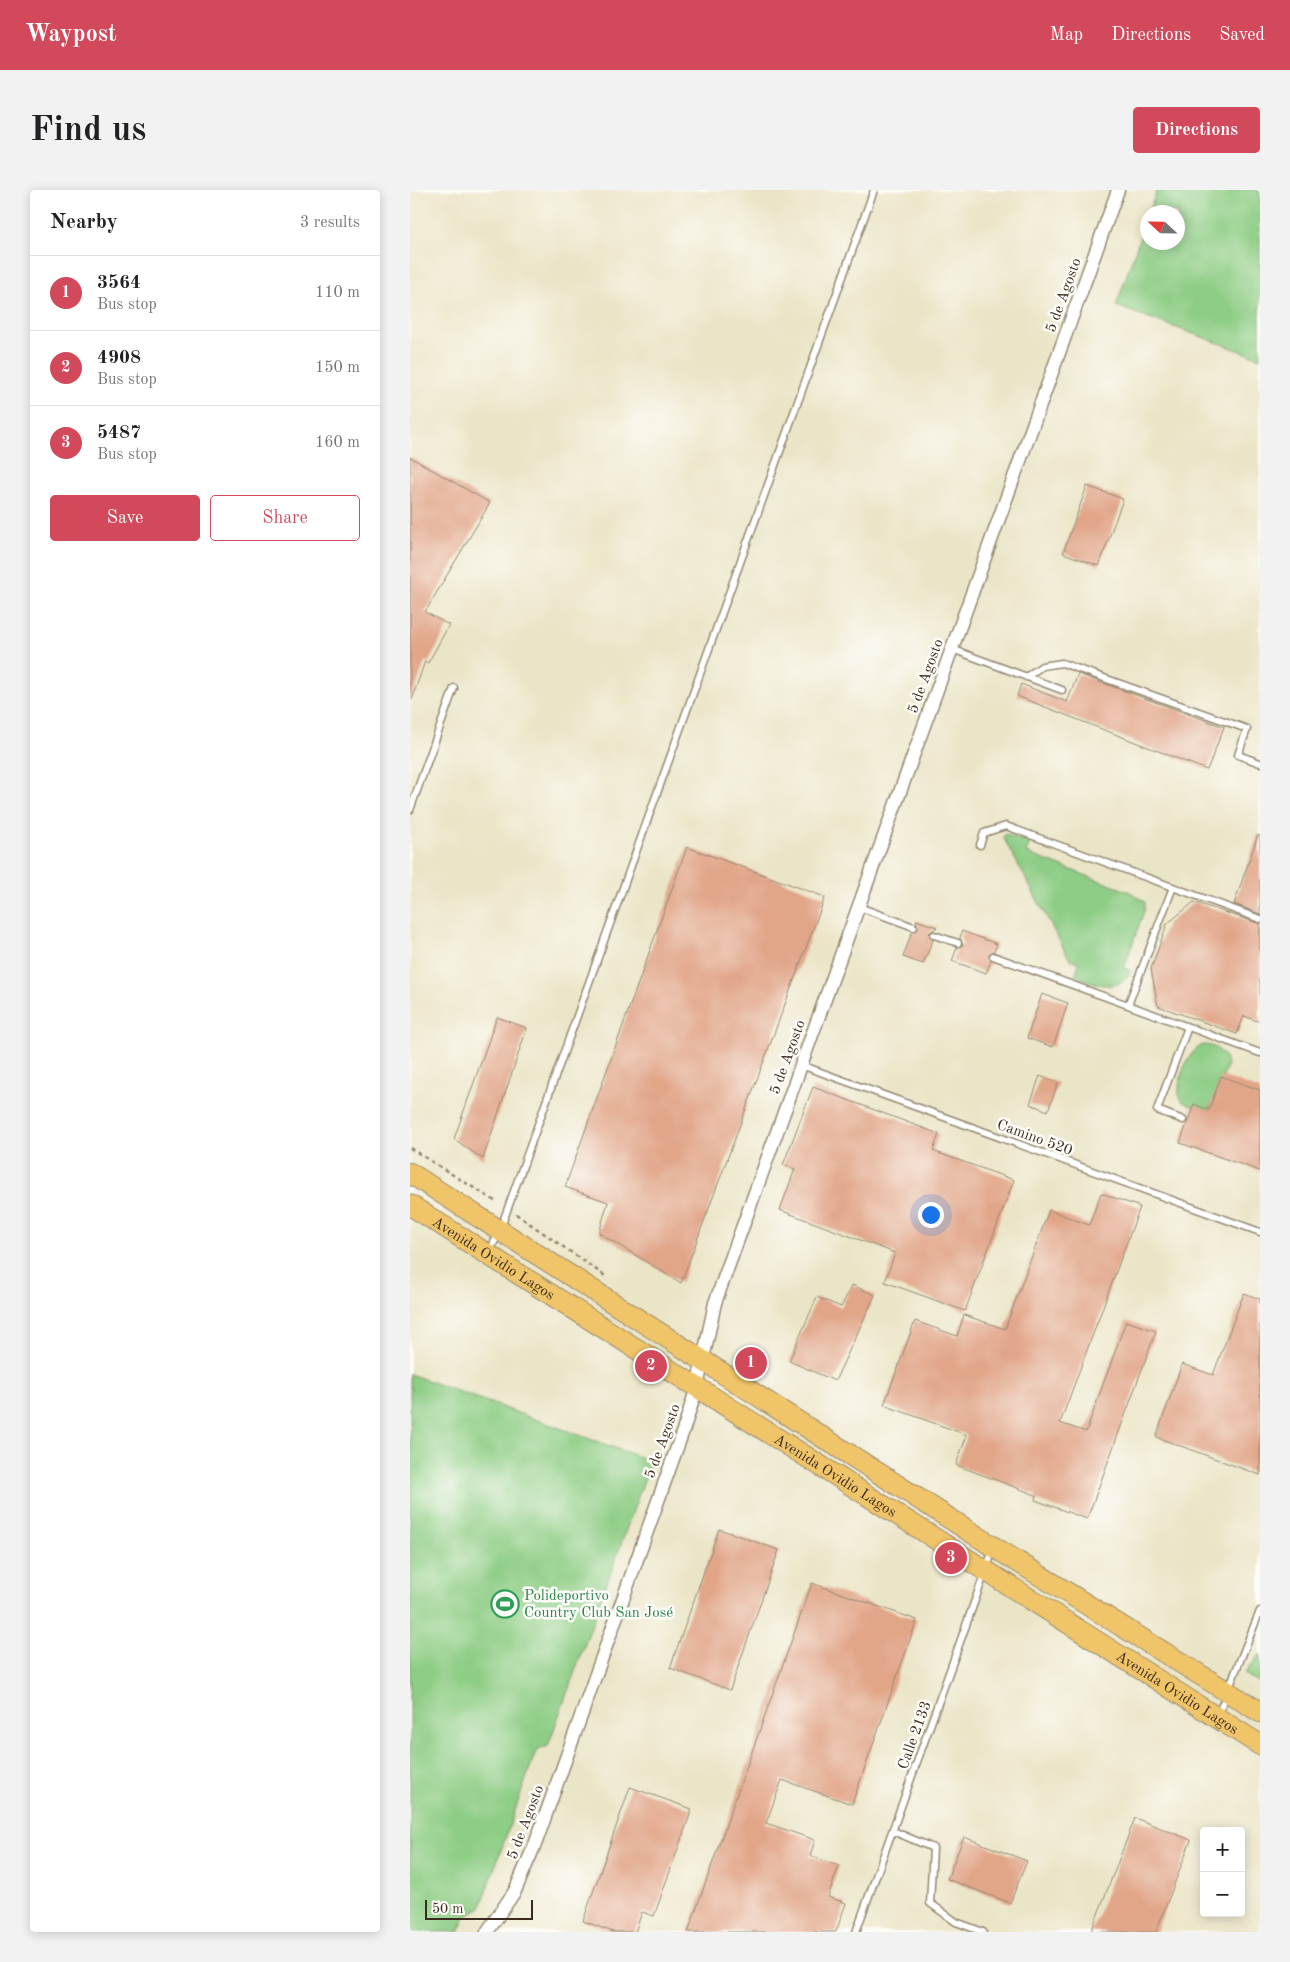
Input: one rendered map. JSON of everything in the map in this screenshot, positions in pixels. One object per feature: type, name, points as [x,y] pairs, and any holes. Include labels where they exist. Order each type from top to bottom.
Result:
[{"type":"main road","name":"Avenida Ovidio Lagos","points":[[410,1173],[994,1547],[1260,1712]]},
{"type":"main road","name":"Avenida Ovidio Lagos","points":[[410,1205],[1260,1745]]},
{"type":"street","name":"5 de Agosto","points":[[487,1932],[515,1892],[536,1842],[697,1387],[701,1360],[715,1303],[1118,190]]},
{"type":"lane","points":[[488,1255],[500,1230],[874,190]]},
{"type":"lane","points":[[952,649],[1062,690]]},
{"type":"lane","points":[[1026,677],[1042,666],[1062,663],[1220,719],[1247,729],[1238,755],[1260,763]]},
{"type":"lane","points":[[410,810],[454,688]]},
{"type":"lane","points":[[980,845],[984,833],[1006,826],[1260,918]]},
{"type":"lane","points":[[1128,1005],[1172,887]]},
{"type":"lane","points":[[859,907],[914,927]]},
{"type":"lane","points":[[934,935],[958,943]]},
{"type":"lane","points":[[993,956],[1260,1053]]},
{"type":"lane","points":[[1183,1120],[1157,1110],[1188,1027]]},
{"type":"lane","name":"Camino 520","points":[[802,1065],[1260,1232]]},
{"type":"lane","name":"Calle 2133","points":[[856,1932],[994,1547]]},
{"type":"lane","points":[[1217,1718],[1260,1611]]},
{"type":"lane","points":[[893,1830],[933,1848],[930,1903],[956,1922],[983,1932]]},
{"type":"green space","points":[[1157,190],[1260,190],[1260,358],[1116,306],[1140,237],[1140,250],[1185,250],[1185,205],[1152,205]]},
{"type":"green space","points":[[1005,834],[1030,843],[1026,853],[1130,892],[1145,902],[1144,911],[1124,968],[1131,971],[1126,978],[1113,985],[1105,985],[1075,976],[1079,963],[1070,960],[1003,837]]},
{"type":"green space","points":[[1202,1045],[1211,1046],[1219,1050],[1227,1066],[1209,1110],[1195,1105],[1193,1107],[1183,1102],[1179,1095],[1184,1067],[1192,1054]]},
{"type":"green space","name":"Polideportivo Country Club San José","points":[[410,1374],[651,1461],[548,1746],[536,1751],[481,1907],[465,1917],[459,1932],[410,1932]]},
{"type":"green space","points":[[1260,1654],[1260,1683],[1244,1674]]},
{"type":"building","points":[[410,457],[490,503],[425,612],[449,625],[428,663],[425,661],[412,699],[410,698]]},
{"type":"building","points":[[1087,486],[1123,499],[1099,566],[1063,553]]},
{"type":"building","points":[[1078,674],[1224,727],[1207,770],[1017,696],[1021,684],[1067,702]]},
{"type":"building","points":[[1258,835],[1260,836],[1260,914],[1234,904]]},
{"type":"building","points":[[687,847],[825,897],[681,1283],[599,1233],[608,1202],[565,1187]]},
{"type":"building","points":[[1194,902],[1260,924],[1260,1022],[1244,1016],[1237,1034],[1158,1006],[1151,969],[1167,924]]},
{"type":"building","points":[[916,920],[937,927],[929,933],[933,940],[923,964],[903,957],[912,932],[918,929]]},
{"type":"building","points":[[962,931],[997,944],[994,951],[989,954],[991,961],[986,973],[952,961],[957,948],[963,945],[960,938]]},
{"type":"building","points":[[1042,994],[1068,1003],[1053,1047],[1027,1038]]},
{"type":"building","points":[[497,1017],[527,1028],[483,1159],[454,1139]]},
{"type":"building","points":[[1040,1076],[1058,1083],[1048,1111],[1030,1104]]},
{"type":"building","points":[[1221,1076],[1260,1090],[1260,1171],[1180,1143],[1194,1104],[1209,1110]]},
{"type":"building","points":[[813,1087],[939,1134],[933,1151],[1014,1180],[965,1311],[885,1282],[895,1253],[780,1210],[795,1169],[783,1165]]},
{"type":"building","points":[[1101,1193],[1140,1207],[1060,1423],[1086,1432],[1126,1321],[1156,1331],[1087,1519],[1035,1500],[1036,1495],[956,1465],[967,1435],[884,1405],[915,1321],[957,1336],[964,1315],[1005,1329],[1049,1210],[1089,1225]]},
{"type":"building","points":[[852,1285],[875,1295],[835,1381],[789,1361],[817,1297],[841,1307]]},
{"type":"building","points":[[1244,1293],[1260,1299],[1260,1475],[1156,1437],[1182,1364],[1213,1375]]},
{"type":"building","points":[[719,1529],[779,1550],[730,1690],[670,1668]]},
{"type":"building","points":[[812,1583],[917,1620],[852,1804],[782,1780],[766,1823],[815,1840],[810,1856],[839,1866],[828,1897],[846,1903],[836,1932],[688,1932]]},
{"type":"building","points":[[630,1787],[692,1809],[654,1916],[642,1912],[635,1932],[613,1932],[583,1921]]},
{"type":"building","points":[[1135,1818],[1191,1840],[1156,1932],[1091,1932]]},
{"type":"building","points":[[964,1837],[1027,1861],[1010,1903],[947,1879]]},
{"type":"place","name":"3564","points":[[751,1363]]},
{"type":"place","name":"4908","points":[[651,1366]]},
{"type":"place","name":"5487","points":[[951,1558]]},
{"type":"place","name":"Polideportivo Country Club San José","points":[[505,1604]]}]
